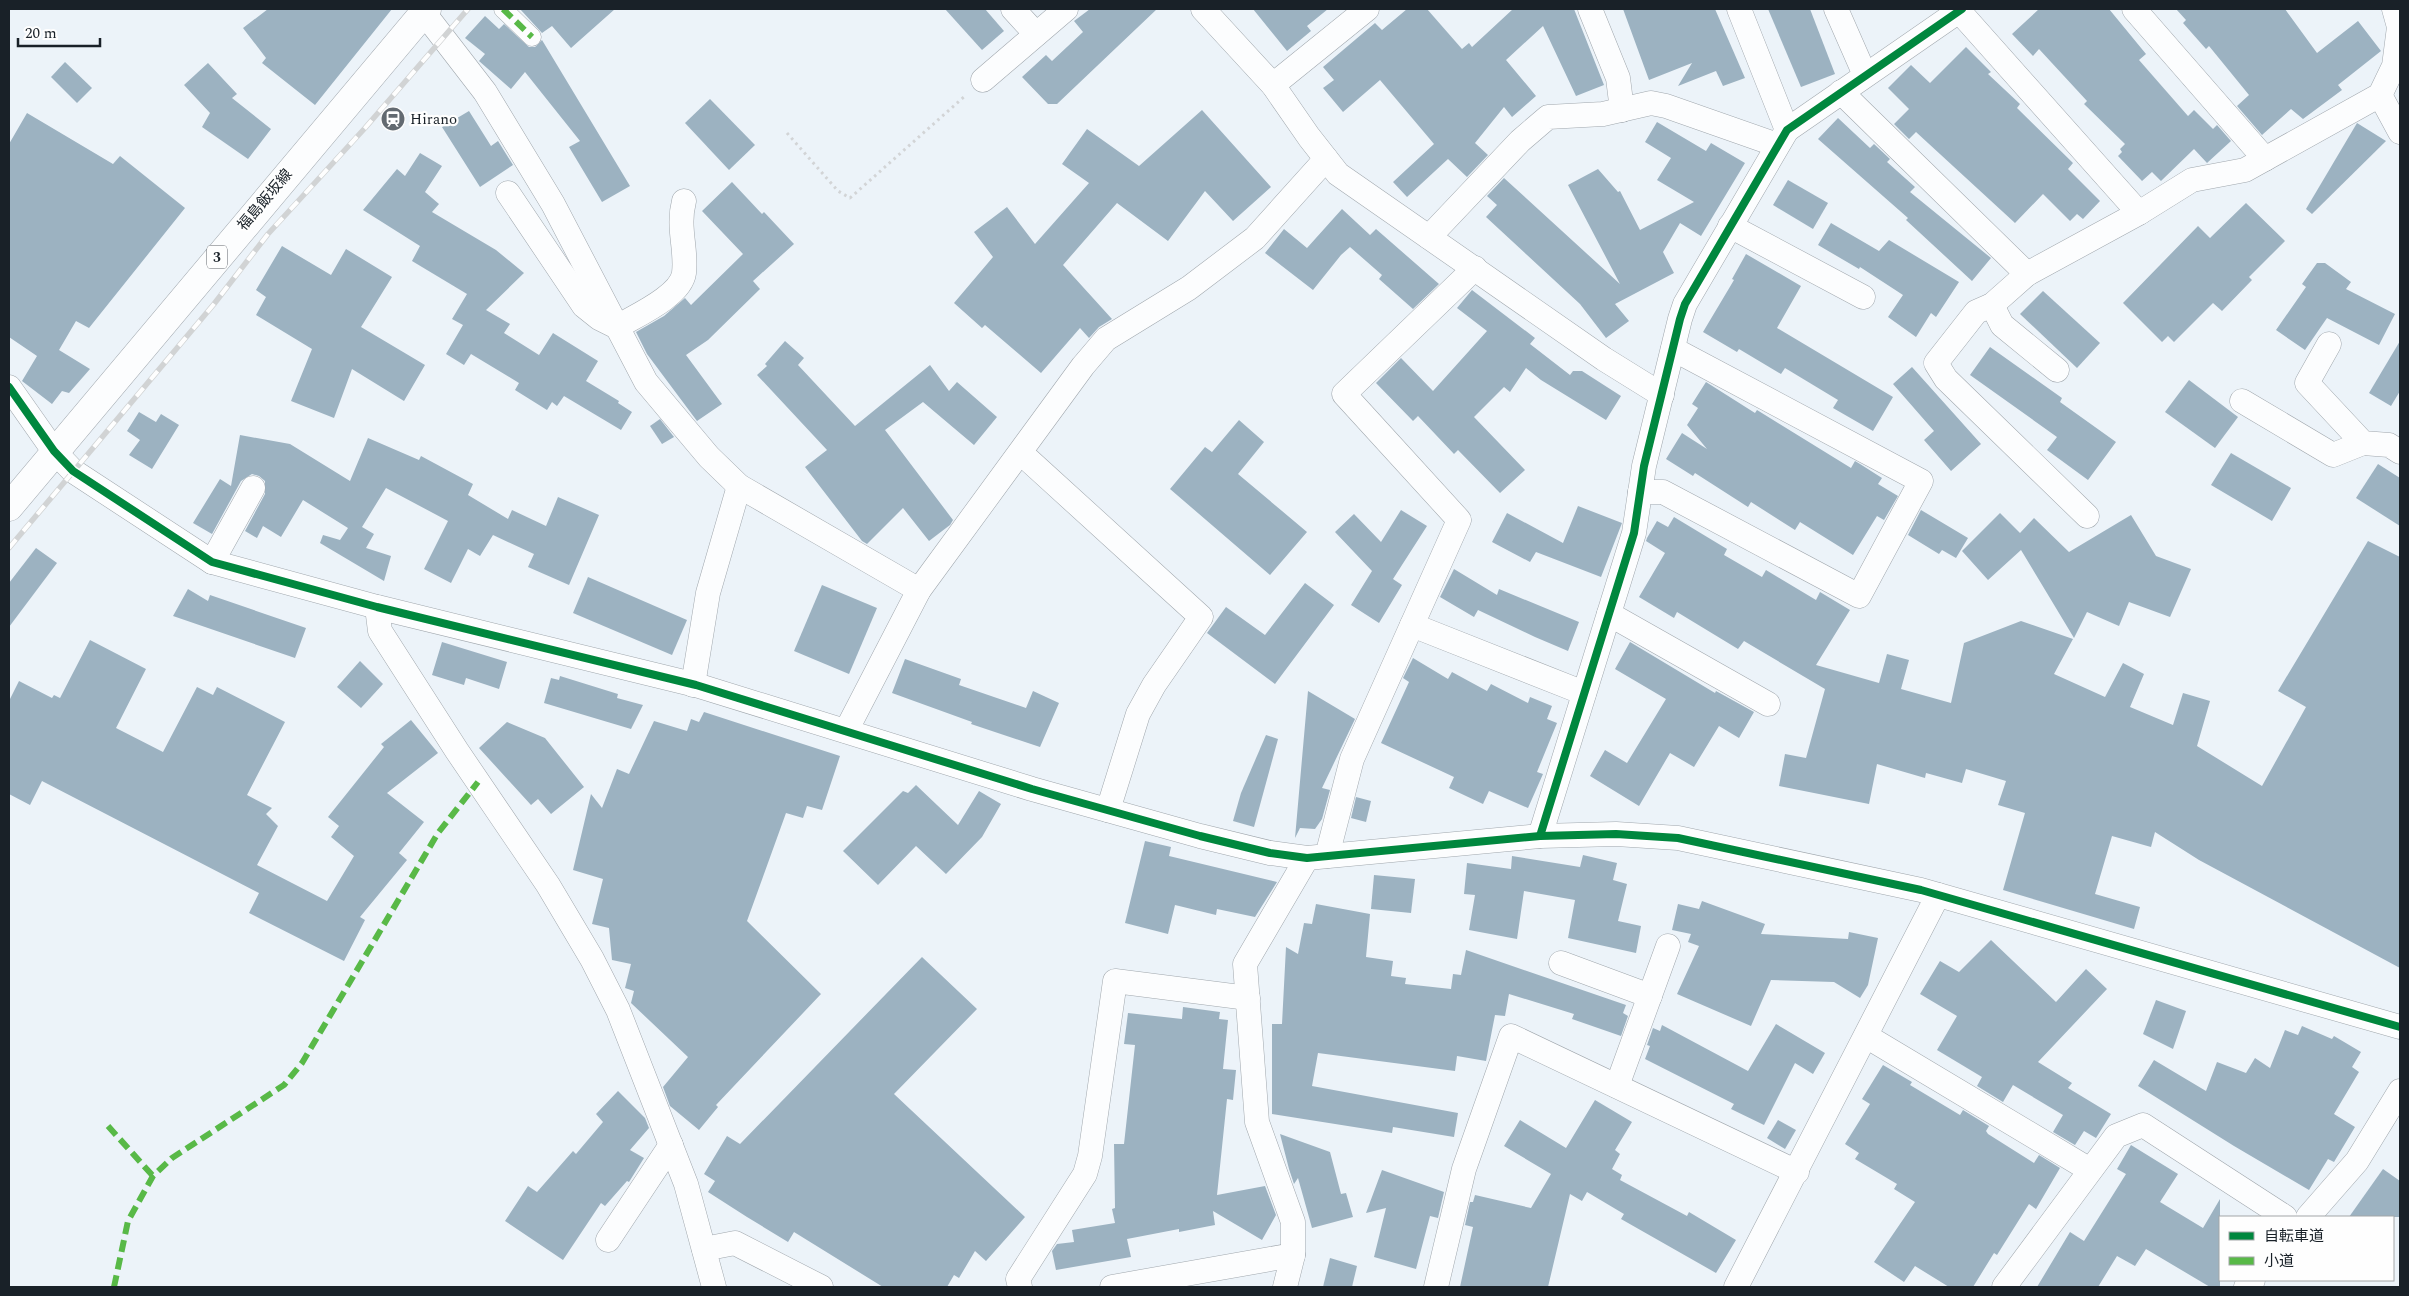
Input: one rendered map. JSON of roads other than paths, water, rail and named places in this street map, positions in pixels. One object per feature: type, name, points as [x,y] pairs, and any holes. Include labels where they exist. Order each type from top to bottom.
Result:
[{"type":"main road","name":"福島飯坂線","points":[[9,507],[424,11]]},
{"type":"street","points":[[503,9],[532,36]]},
{"type":"street","points":[[1013,9],[1036,34]]},
{"type":"street","points":[[983,80],[1066,9]]},
{"type":"street","points":[[1203,9],[1273,85],[1338,174],[1604,359],[1662,395]]},
{"type":"street","points":[[1273,85],[1367,9]]},
{"type":"street","points":[[1590,9],[1618,78],[1622,110]]},
{"type":"street","points":[[1739,9],[1782,138]]},
{"type":"street","points":[[1836,9],[1865,75]]},
{"type":"street","points":[[2134,9],[2265,158]]},
{"type":"street","points":[[2087,516],[1946,379],[1936,363],[1976,312],[1992,304],[2026,274],[2139,213],[2192,180],[2245,170],[2380,95],[2394,66],[2399,27],[2394,9]]},
{"type":"street","points":[[1540,836],[1634,533],[1644,466],[1685,304],[1782,138],[1841,92],[1960,10],[2139,213]]},
{"type":"street","points":[[424,11],[485,92],[553,204],[646,382],[710,457],[739,486],[919,590]]},
{"type":"street","points":[[1841,92],[2026,274]]},
{"type":"street","points":[[2380,95],[2400,132]]},
{"type":"street","points":[[1429,236],[1520,141],[1548,117],[1603,114],[1651,103],[1782,138]]},
{"type":"street","points":[[846,731],[919,590],[1083,366],[1106,339],[1189,288],[1255,238],[1326,159]]},
{"type":"street","points":[[508,193],[584,306],[599,318],[617,327]]},
{"type":"street","points":[[617,327],[674,292],[684,274],[680,217],[684,201]]},
{"type":"street","points":[[1730,226],[1863,297]]},
{"type":"street","points":[[1285,1287],[1292,1255],[1293,1222],[1257,1122],[1246,964],[1317,857],[1352,759],[1459,520],[1344,394],[1474,268]]},
{"type":"street","points":[[1992,304],[2002,325],[2057,370]]},
{"type":"street","points":[[2329,344],[2307,383],[2362,443]]},
{"type":"street","points":[[1640,492],[1663,492],[1858,596],[1921,481],[1673,349]]},
{"type":"street","points":[[9,387],[54,451],[74,471],[212,562],[377,607],[693,685],[1032,789],[1108,810],[1270,853],[1317,857],[1540,836],[1616,834],[1678,838],[1938,895],[2400,1027]]},
{"type":"street","points":[[2242,401],[2334,455],[2362,443],[2389,445],[2400,452]]},
{"type":"street","points":[[1021,453],[1200,617],[1154,684],[1138,714],[1108,810]]},
{"type":"street","points":[[693,685],[708,593],[739,486]]},
{"type":"street","points":[[212,562],[253,488]]},
{"type":"street","points":[[377,607],[380,632],[457,751],[548,885],[592,959],[618,1010],[686,1184],[714,1287]]},
{"type":"street","points":[[1609,614],[1768,704]]},
{"type":"street","points":[[1412,625],[1584,693]]},
{"type":"street","points":[[1736,1287],[1797,1172],[1938,895]]},
{"type":"street","points":[[1617,1086],[1668,946]]},
{"type":"street","points":[[1561,963],[1650,996]]},
{"type":"street","points":[[1020,1287],[1018,1279],[1085,1174],[1090,1156],[1115,981],[1248,998]]},
{"type":"street","points":[[1436,1287],[1464,1169],[1512,1036],[1797,1172]]},
{"type":"street","points":[[1866,1036],[2090,1170]]},
{"type":"street","points":[[2309,1216],[2357,1160],[2400,1091]]},
{"type":"street","points":[[2004,1287],[2116,1136],[2143,1125],[2283,1216]]},
{"type":"street","points":[[608,1240],[671,1145]]},
{"type":"street","points":[[704,1249],[735,1243],[821,1287]]},
{"type":"street","points":[[1112,1287],[1292,1255]]},
{"type":"railway","points":[[9,548],[214,304],[268,234],[365,128],[468,9]]},
{"type":"place","name":"Hirano","points":[[393,119]]}]
